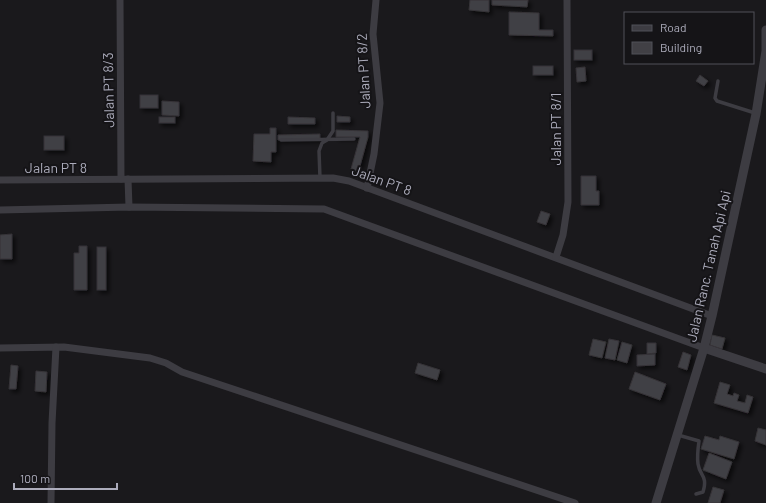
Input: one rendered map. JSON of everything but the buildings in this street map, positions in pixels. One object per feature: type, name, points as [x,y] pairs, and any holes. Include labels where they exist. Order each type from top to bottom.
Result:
[{"type":"street","name":"Jalan PT 8/3","points":[[120,0],[128,204]]},
{"type":"street","name":"Jalan PT 8/2","points":[[367,188],[374,154],[380,103],[373,34],[376,0]]},
{"type":"street","name":"Jalan PT 8/1","points":[[556,257],[563,235],[568,202],[567,0]]},
{"type":"street","name":"Jalan Ranc. Tanah Api Api","points":[[656,503],[704,348],[712,316],[756,114],[766,51],[766,30]]},
{"type":"street","name":"Jalan PT 8","points":[[0,180],[126,182],[320,178],[349,180],[712,316]]},
{"type":"street","points":[[0,210],[128,204],[324,209],[704,348],[766,369]]},
{"type":"street","points":[[52,503],[52,423],[56,347]]},
{"type":"street","points":[[0,348],[64,347],[150,358],[166,363],[182,372],[575,503]]},
{"type":"lane","points":[[718,81],[715,98],[717,101],[756,114]]},
{"type":"lane","points":[[320,178],[319,150],[332,131],[333,113]]},
{"type":"lane","points":[[281,140],[354,140]]},
{"type":"lane","points":[[677,435],[699,441],[698,465],[706,484],[703,492],[696,494]]}]
